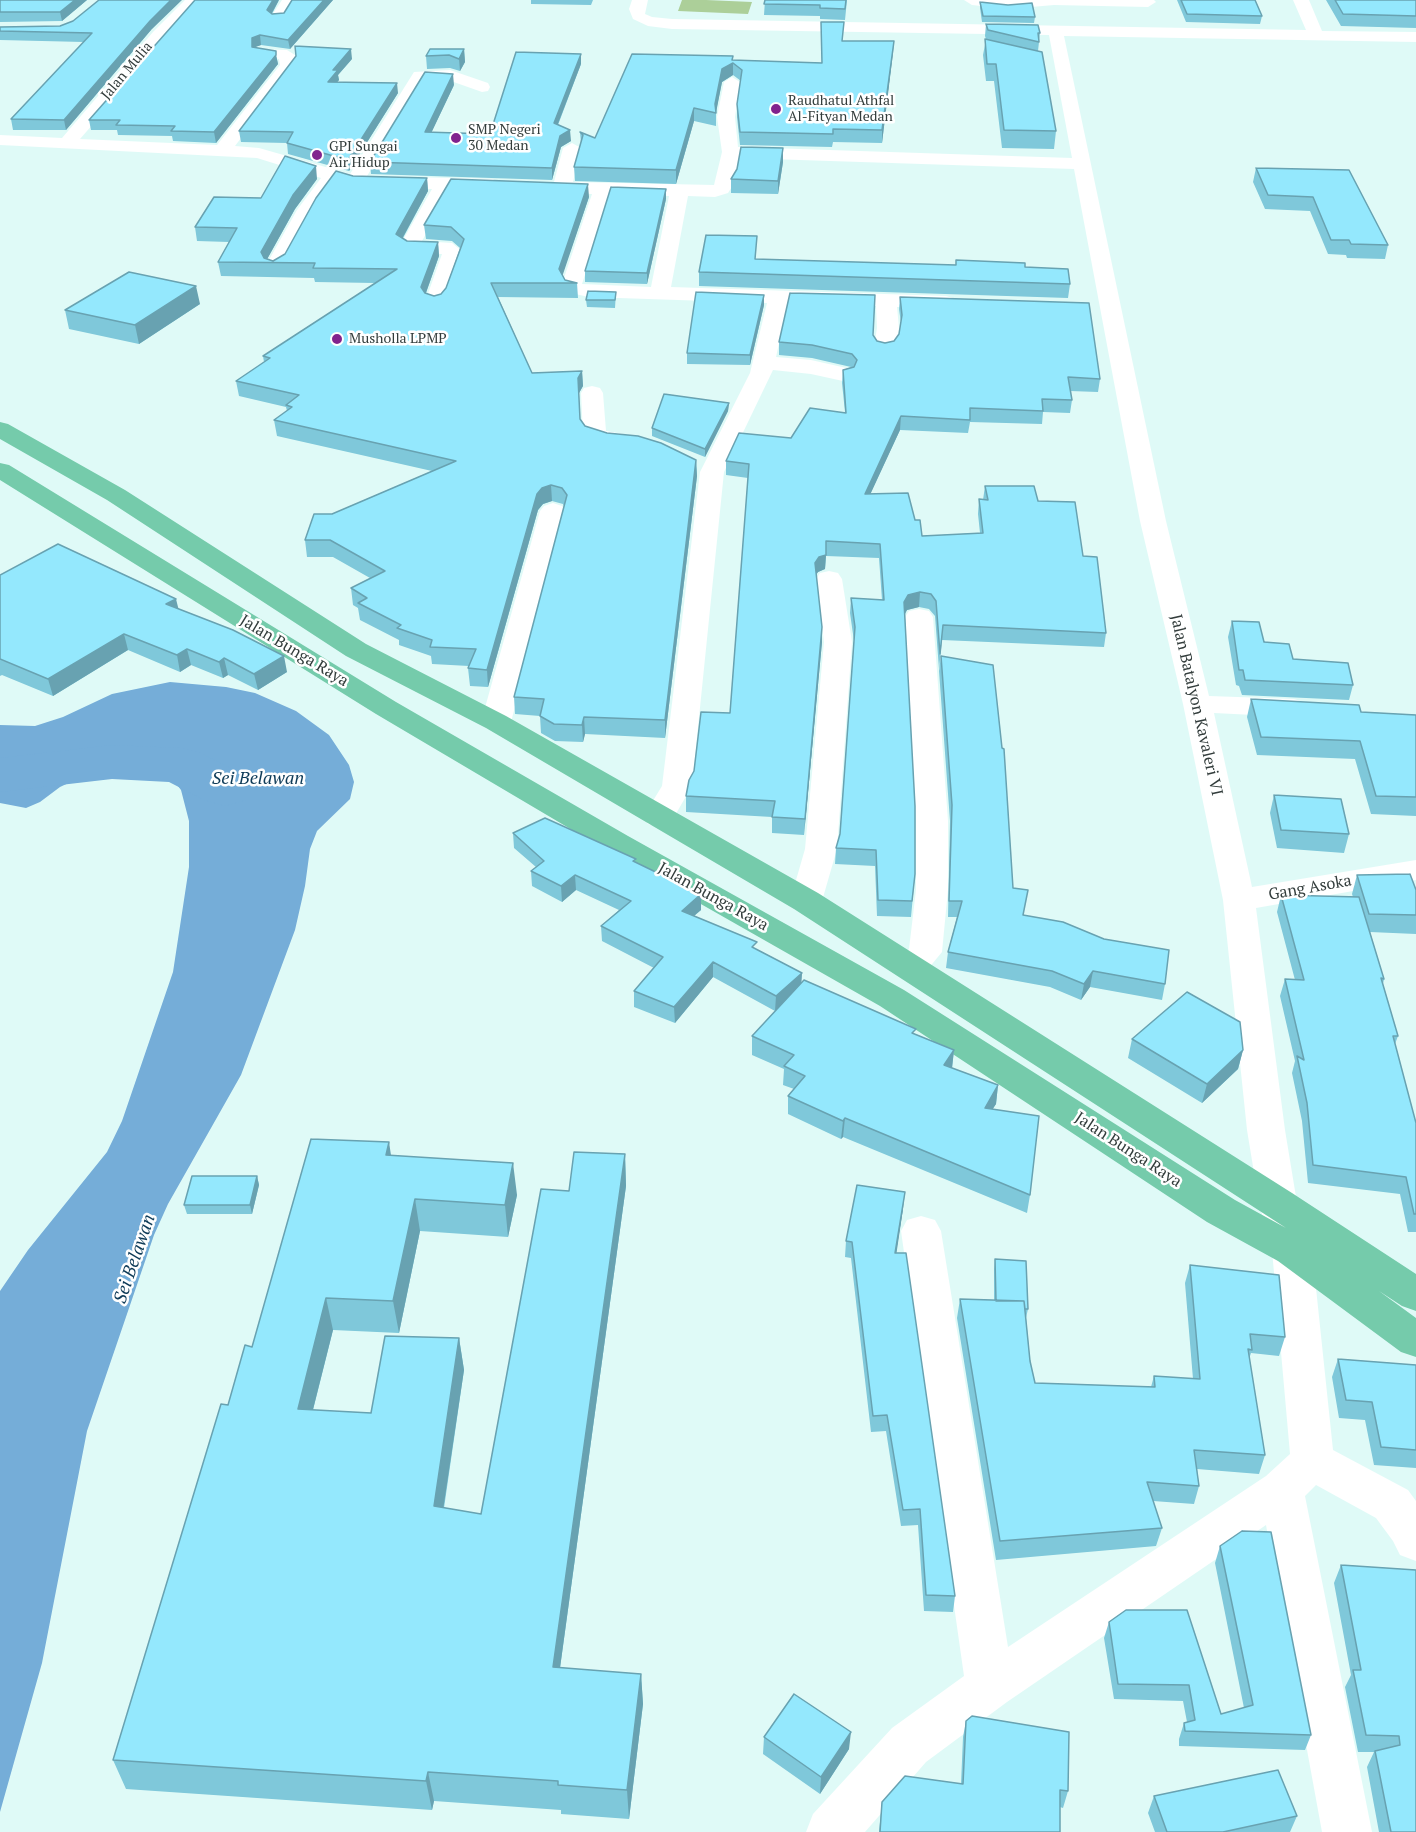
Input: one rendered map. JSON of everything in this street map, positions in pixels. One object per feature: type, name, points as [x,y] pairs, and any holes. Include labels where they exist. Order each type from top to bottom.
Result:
[{"type":"main road","name":"Jalan Bunga Raya","points":[[0,429],[116,495],[356,650],[496,722],[806,901],[1278,1203],[1416,1295]]},
{"type":"main road","name":"Jalan Bunga Raya","points":[[0,470],[386,708],[617,843],[892,998],[1221,1211],[1292,1250],[1416,1340]]},
{"type":"street","name":"Jalan Mulia","points":[[65,145],[159,35],[193,0]]},
{"type":"street","points":[[278,18],[290,0]]},
{"type":"street","points":[[640,0],[637,14],[648,21],[658,23],[864,26],[1056,33],[1416,37]]},
{"type":"street","points":[[972,0],[1008,4],[1054,0],[1148,1],[1157,33]]},
{"type":"street","points":[[1301,0],[1316,36]]},
{"type":"street","points":[[864,9],[864,26]]},
{"type":"street","points":[[964,29],[968,39],[975,44]]},
{"type":"street","name":"Jalan Batalyon Kavaleri VI","points":[[1056,33],[1080,164],[1100,307],[1197,704],[1239,900],[1266,1130],[1278,1203],[1292,1250],[1297,1475],[1347,1832]]},
{"type":"street","points":[[222,151],[288,64],[287,56],[261,52]]},
{"type":"street","points":[[1040,62],[1063,67]]},
{"type":"street","points":[[354,181],[420,76],[450,75],[482,87]]},
{"type":"street","points":[[0,140],[259,153],[354,181],[679,192],[721,189],[726,182],[731,152],[728,144],[726,117],[732,82]]},
{"type":"street","points":[[562,188],[572,148]]},
{"type":"street","points":[[731,152],[1080,164]]},
{"type":"street","points":[[275,267],[307,210],[332,176]]},
{"type":"street","points":[[435,302],[453,252],[445,247],[409,247],[445,183]]},
{"type":"street","points":[[603,189],[572,284],[573,288],[589,291],[964,303]]},
{"type":"street","points":[[660,292],[679,192]]},
{"type":"street","points":[[659,817],[677,786],[703,468],[764,363],[779,296]]},
{"type":"street","points":[[885,347],[888,328],[886,299]]},
{"type":"street","points":[[764,363],[811,367],[843,374]]},
{"type":"street","points":[[592,393],[595,435],[609,440],[650,446]]},
{"type":"street","points":[[496,722],[553,511]]},
{"type":"street","points":[[806,901],[821,849],[838,642],[828,579]]},
{"type":"street","points":[[911,967],[925,952],[932,890],[932,821],[919,617]]},
{"type":"street","points":[[1197,704],[1319,710]]},
{"type":"street","name":"Gang Asoka","points":[[1239,900],[1416,870]]},
{"type":"street","points":[[921,1231],[990,1686]]},
{"type":"street","points":[[831,1832],[909,1745],[990,1686],[1297,1475],[1392,1504],[1414,1533],[1416,1541]]},
{"type":"green space","points":[[682,0],[752,2],[748,14],[678,11]]},
{"type":"water","name":"Sei Belawan","points":[[170,682],[226,687],[255,693],[296,711],[329,735],[349,765],[354,782],[350,799],[317,831],[310,849],[305,886],[295,930],[241,1075],[168,1204],[154,1235],[87,1431],[42,1663],[0,1812],[0,1291],[28,1250],[107,1152],[122,1121],[173,972],[189,867],[189,821],[181,790],[174,781],[163,772],[142,763],[98,769],[60,787],[40,802],[26,808],[0,803],[0,725],[35,726],[63,717],[112,694]]},
{"type":"building","points":[[0,0],[75,0],[60,12],[0,12]]},
{"type":"building","points":[[99,0],[171,0],[64,120],[11,119],[92,33],[0,31],[0,27],[60,26],[73,21]]},
{"type":"building","points":[[195,0],[273,0],[267,10],[272,14],[284,13],[292,0],[324,0],[288,40],[260,35],[252,38],[252,47],[276,51],[276,55],[214,132],[171,131],[175,126],[116,125],[120,120],[89,120]]},
{"type":"building","points":[[765,0],[846,0],[845,9],[820,8],[820,5],[764,4]]},
{"type":"building","points":[[1181,0],[1255,0],[1262,16],[1187,14]]},
{"type":"building","points":[[1335,0],[1416,0],[1416,16],[1343,14]]},
{"type":"building","points":[[980,2],[1008,5],[1032,3],[1035,17],[983,16]]},
{"type":"building","points":[[821,22],[844,22],[842,41],[894,41],[882,130],[833,129],[833,134],[740,132],[737,104],[742,70],[733,63],[722,69],[715,104],[716,113],[694,108],[676,170],[574,167],[583,135],[580,132],[595,138],[632,54],[733,56],[732,60],[822,63]]},
{"type":"building","points":[[986,24],[1038,25],[1039,42],[988,30]]},
{"type":"building","points":[[985,39],[1042,52],[1056,131],[1004,130],[996,64],[987,64]]},
{"type":"building","points":[[295,46],[351,49],[333,70],[338,70],[328,82],[397,83],[348,160],[287,143],[293,132],[239,131],[296,56]]},
{"type":"building","points":[[430,49],[464,49],[459,59],[449,55],[426,56]]},
{"type":"building","points":[[516,52],[581,54],[554,123],[570,130],[560,136],[552,168],[370,162],[425,72],[453,74],[425,132],[490,134]]},
{"type":"building","points":[[741,147],[783,148],[778,181],[731,179],[737,169]]},
{"type":"building","points":[[285,156],[316,166],[293,195],[261,252],[264,258],[273,261],[285,254],[316,198],[336,171],[353,176],[427,178],[396,234],[407,241],[438,242],[421,287],[425,293],[434,296],[441,294],[446,288],[464,239],[451,227],[424,225],[451,179],[588,184],[559,269],[565,280],[577,283],[491,283],[532,373],[582,371],[578,378],[580,419],[585,426],[607,433],[638,436],[661,443],[696,460],[665,720],[584,717],[582,725],[554,724],[540,716],[544,699],[514,697],[567,495],[562,488],[551,485],[542,488],[537,494],[487,670],[468,668],[476,649],[430,647],[432,640],[397,628],[401,625],[358,603],[367,598],[351,588],[385,571],[330,540],[305,540],[314,514],[332,514],[456,461],[274,420],[292,407],[286,405],[299,395],[236,381],[270,358],[263,356],[397,269],[313,268],[315,263],[218,262],[237,228],[195,227],[214,197],[261,198]]},
{"type":"building","points":[[1256,168],[1349,170],[1388,245],[1351,244],[1349,240],[1331,240],[1313,197],[1268,195]]},
{"type":"building","points":[[611,187],[666,189],[647,273],[585,271]]},
{"type":"building","points":[[706,235],[757,236],[755,259],[956,265],[956,260],[1025,263],[1025,267],[1068,269],[1070,284],[699,272]]},
{"type":"building","points":[[129,272],[196,286],[135,325],[65,310]]},
{"type":"building","points":[[588,291],[616,292],[615,300],[586,300]]},
{"type":"building","points":[[696,292],[764,295],[750,355],[687,353]]},
{"type":"building","points":[[790,293],[875,295],[873,335],[877,341],[885,343],[894,341],[899,334],[902,315],[900,297],[1089,303],[1100,379],[1068,377],[1072,400],[1042,399],[1043,411],[970,408],[970,420],[901,416],[865,494],[908,493],[915,520],[920,520],[922,536],[983,533],[979,499],[988,500],[985,486],[1034,486],[1038,501],[1075,502],[1083,556],[1097,557],[1106,633],[943,625],[940,654],[936,601],[931,594],[920,592],[908,595],[904,602],[915,806],[915,874],[912,901],[878,900],[876,850],[836,848],[840,834],[855,627],[851,598],[884,600],[880,544],[826,541],[826,555],[819,557],[815,563],[822,627],[805,819],[772,817],[775,801],[686,796],[689,780],[694,771],[701,712],[730,713],[749,464],[726,461],[739,433],[791,438],[810,408],[846,413],[843,370],[854,367],[857,360],[852,354],[812,345],[779,342]]},
{"type":"building","points":[[664,394],[729,403],[705,449],[652,428]]},
{"type":"building","points":[[58,544],[176,599],[166,604],[233,630],[284,656],[254,674],[224,658],[219,662],[187,649],[177,655],[124,634],[48,679],[0,659],[0,575]]},
{"type":"building","points":[[1232,621],[1259,622],[1264,642],[1289,644],[1293,659],[1348,663],[1353,685],[1245,680],[1243,670],[1239,670]]},
{"type":"building","points":[[941,656],[993,665],[1002,748],[1004,749],[1013,888],[1028,890],[1023,915],[1063,922],[1104,939],[1169,950],[1165,984],[1093,971],[1084,984],[1052,971],[948,952],[962,901],[949,901],[952,805]]},
{"type":"building","points":[[1251,699],[1359,705],[1361,712],[1416,715],[1416,797],[1376,796],[1360,741],[1261,737]]},
{"type":"building","points":[[1274,795],[1341,799],[1349,834],[1281,830]]},
{"type":"building","points":[[545,818],[636,859],[633,861],[701,894],[682,911],[757,942],[752,947],[802,973],[776,996],[713,962],[674,1007],[634,991],[663,957],[601,926],[631,901],[575,875],[561,886],[531,871],[544,861],[513,833]]},
{"type":"building","points":[[1410,874],[1416,890],[1416,915],[1369,914],[1357,875]]},
{"type":"building","points":[[1281,895],[1359,897],[1384,979],[1381,978],[1398,1036],[1393,1036],[1416,1123],[1416,1214],[1414,1214],[1406,1177],[1313,1165],[1307,1103],[1297,1056],[1304,1060],[1285,979],[1304,980]]},
{"type":"building","points":[[804,980],[916,1029],[912,1033],[954,1050],[944,1065],[998,1085],[985,1108],[1039,1116],[1030,1195],[845,1118],[843,1121],[788,1096],[805,1076],[784,1066],[794,1055],[752,1036]]},
{"type":"building","points":[[1187,992],[1240,1022],[1243,1050],[1207,1084],[1132,1039]]},
{"type":"building","points":[[311,1139],[389,1142],[386,1155],[513,1163],[505,1205],[415,1199],[393,1301],[326,1298],[298,1409],[371,1413],[385,1336],[459,1338],[434,1506],[481,1514],[541,1189],[569,1191],[574,1152],[625,1154],[553,1667],[641,1674],[627,1790],[558,1785],[558,1781],[428,1772],[426,1781],[113,1760],[221,1404],[228,1405],[245,1345],[252,1347]]},
{"type":"building","points":[[192,1176],[257,1176],[250,1205],[184,1205]]},
{"type":"building","points":[[857,1185],[905,1192],[895,1253],[906,1253],[955,1596],[926,1595],[920,1509],[903,1510],[887,1415],[873,1416],[852,1242],[846,1241]]},
{"type":"building","points":[[995,1259],[1026,1261],[1028,1309],[1025,1309],[1024,1301],[996,1301]]},
{"type":"building","points":[[1190,1265],[1279,1275],[1285,1337],[1250,1334],[1252,1350],[1248,1349],[1265,1455],[1194,1450],[1199,1486],[1147,1482],[1162,1528],[1000,1541],[960,1299],[1024,1301],[1030,1361],[1035,1383],[1155,1387],[1154,1376],[1200,1379]]},
{"type":"building","points":[[1338,1359],[1416,1365],[1416,1450],[1381,1447],[1372,1402],[1346,1400]]},
{"type":"building","points":[[1242,1531],[1271,1532],[1311,1735],[1185,1731],[1184,1723],[1195,1720],[1189,1685],[1118,1684],[1109,1622],[1126,1610],[1187,1610],[1221,1714],[1253,1705],[1220,1546]]},
{"type":"building","points":[[1341,1565],[1416,1570],[1416,1832],[1391,1832],[1375,1751],[1400,1745],[1399,1736],[1366,1735],[1353,1670],[1361,1670]]},
{"type":"building","points":[[794,1694],[851,1732],[821,1777],[764,1737]]},
{"type":"building","points":[[972,1716],[1069,1732],[1068,1791],[1060,1790],[1060,1832],[880,1832],[882,1802],[905,1776],[963,1784],[966,1721]]},
{"type":"building","points":[[1278,1770],[1297,1816],[1223,1832],[1167,1832],[1154,1796]]},
{"type":"waterway","name":"Sei Belawan","points":[[0,775],[112,762],[181,765],[225,788]]},
{"type":"place","name":"Raudhatul Athfal Al-Fityan Medan","points":[[776,109]]},
{"type":"place","name":"SMP Negeri 30 Medan","points":[[456,138]]},
{"type":"place","name":"GPI Sungai Air Hidup","points":[[317,155]]},
{"type":"place","name":"Musholla LPMP","points":[[337,339]]}]
